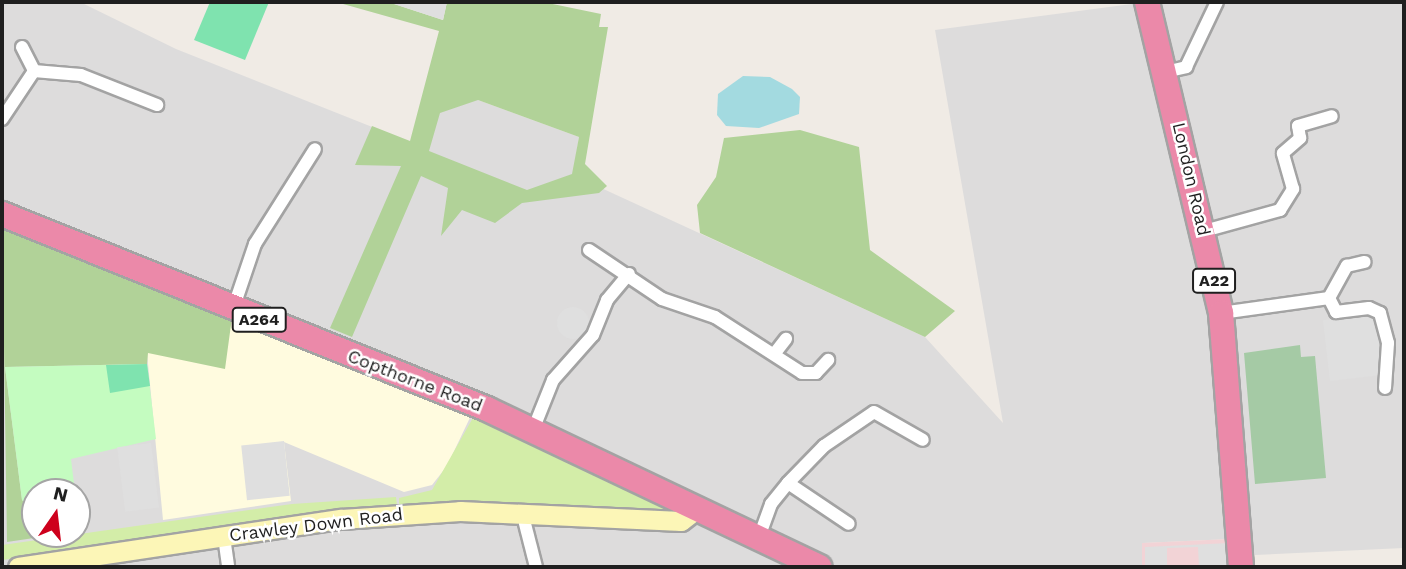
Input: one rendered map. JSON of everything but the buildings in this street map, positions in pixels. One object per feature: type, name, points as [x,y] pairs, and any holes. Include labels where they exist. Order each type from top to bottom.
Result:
[{"type":"highway","name":"London Road","points":[[1147,2],[1204,231],[1221,313],[1241,567]]},
{"type":"highway","name":"Copthorne Road","points":[[2,214],[533,430],[758,541],[819,567]]},
{"type":"street","points":[[1166,72],[1186,67],[1217,2]]},
{"type":"street","points":[[22,47],[34,71]]},
{"type":"street","points":[[34,71],[81,75],[98,84],[157,105]]},
{"type":"street","points":[[2,119],[34,71]]},
{"type":"street","points":[[1204,231],[1280,211],[1293,189],[1283,153],[1300,138],[1298,126],[1332,116]]},
{"type":"street","points":[[233,310],[255,244],[314,149]]},
{"type":"street","points":[[589,250],[629,274],[662,299],[715,317],[808,375],[828,360]]},
{"type":"street","points":[[1329,299],[1347,266],[1366,262]]},
{"type":"street","points":[[533,430],[553,380],[593,335],[607,300],[629,274]]},
{"type":"street","points":[[1221,313],[1329,299]]},
{"type":"street","points":[[1329,299],[1336,312],[1369,307],[1380,313],[1388,343],[1385,388]]},
{"type":"street","points":[[775,353],[786,339]]},
{"type":"street","points":[[758,541],[771,505],[788,483],[824,446],[874,412],[923,440]]},
{"type":"street","points":[[788,483],[849,524]]},
{"type":"street","name":"Crawley Down Road","points":[[18,567],[341,519],[522,512],[681,521],[695,510]]},
{"type":"street","points":[[522,512],[536,567]]},
{"type":"street","points":[[224,537],[228,567]]},
{"type":"shaded area","points":[[2,2],[80,2],[176,49],[420,146],[439,102],[478,100],[579,137],[573,175],[925,337],[1003,423],[935,30],[1147,2],[1404,2],[1404,548],[1255,555],[1230,539],[1143,543],[1142,567],[2,567]]},
{"type":"shaded area","points":[[388,2],[447,2],[443,20]]},
{"type":"shaded area","points":[[573,307],[584,312],[589,323],[584,334],[573,339],[562,334],[557,323],[562,312]]},
{"type":"shaded area","points":[[233,310],[476,405],[447,466],[432,485],[404,492],[284,442],[291,501],[163,520],[147,353]]},
{"type":"shaded area","points":[[1368,315],[1377,318],[1384,344],[1381,375],[1330,381],[1323,320]]},
{"type":"shaded area","points":[[284,441],[290,496],[247,500],[241,445]]},
{"type":"shaded area","points":[[151,443],[159,508],[125,512],[117,447]]},
{"type":"shaded area","points":[[1230,539],[1231,567],[1142,567],[1142,543]]},
{"type":"shaded area","points":[[1230,543],[1231,567],[1199,567],[1198,547],[1167,548],[1167,567],[1145,567],[1145,547]]},
{"type":"green space","points":[[210,2],[269,2],[245,60],[194,40]]},
{"type":"green space","points":[[336,2],[388,2],[443,20],[447,2],[543,2],[601,14],[599,27],[608,27],[585,164],[607,186],[599,193],[522,203],[495,223],[462,210],[441,236],[448,188],[421,176],[352,337],[330,328],[401,166],[355,165],[372,126],[410,141],[439,31]],"holes":[[[478,100],[579,137],[572,174],[527,190],[429,151],[440,113]]]},
{"type":"green space","points":[[800,130],[859,147],[870,250],[955,311],[925,337],[700,233],[697,205],[716,177],[724,138]]},
{"type":"green space","points":[[2,214],[233,310],[225,369],[148,353],[147,364],[5,367],[21,492],[21,540],[7,542]]},
{"type":"green space","points":[[1300,345],[1301,357],[1315,356],[1326,478],[1255,484],[1244,353]]},
{"type":"green space","points":[[147,364],[156,439],[71,459],[73,478],[21,478],[21,492],[5,367]]},
{"type":"green space","points":[[147,364],[150,386],[110,393],[106,365]]},
{"type":"green space","points":[[474,416],[671,509],[670,514],[399,505],[399,498],[432,490]]},
{"type":"green space","points":[[396,497],[397,505],[91,548],[91,532],[292,504]]},
{"type":"green space","points":[[21,542],[21,548],[88,548],[2,560],[2,545]]},
{"type":"water","points":[[743,76],[770,77],[792,89],[800,97],[799,114],[759,128],[726,126],[717,115],[718,94]]}]
